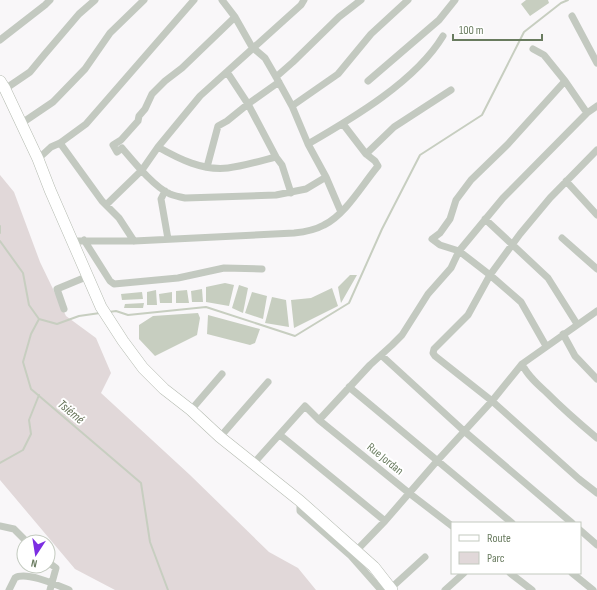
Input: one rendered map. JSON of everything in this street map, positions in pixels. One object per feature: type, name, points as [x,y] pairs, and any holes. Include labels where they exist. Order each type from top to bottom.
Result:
[{"type":"main road","points":[[3,85],[38,159],[73,241],[86,277],[107,318],[123,342],[143,368],[164,389],[191,410],[220,437],[300,501],[374,567],[388,589]]},
{"type":"street","points":[[0,40],[50,0]]},
{"type":"street","points":[[3,85],[30,72],[79,14],[95,0]]},
{"type":"street","points":[[22,123],[54,102],[84,69],[110,33],[144,0]]},
{"type":"street","points":[[38,159],[51,147],[60,143],[86,124],[194,0]]},
{"type":"street","points":[[222,0],[235,17],[252,47],[266,58],[292,106],[308,144],[326,177],[341,212]]},
{"type":"street","points":[[106,205],[142,170],[158,147],[200,96],[304,0]]},
{"type":"street","points":[[207,167],[218,126],[227,121],[277,79],[339,17],[361,0]]},
{"type":"street","points":[[292,106],[338,74],[371,34],[408,0]]},
{"type":"street","points":[[368,81],[439,20],[455,0]]},
{"type":"street","points":[[572,16],[597,63]]},
{"type":"street","points":[[235,17],[182,68],[165,81],[152,94],[145,109],[139,116],[138,121],[121,140],[113,146],[117,152],[122,148],[142,170],[165,191],[185,198],[276,195],[291,193],[306,189],[326,177]]},
{"type":"street","points":[[308,144],[344,124],[406,79],[436,48],[443,36]]},
{"type":"street","points":[[533,49],[544,55],[565,81],[587,113]]},
{"type":"street","points":[[227,72],[248,104],[276,157],[282,165],[291,193]]},
{"type":"street","points":[[546,346],[521,302],[459,251],[440,245],[432,239],[440,233],[450,219],[456,200],[471,180],[508,144],[565,81]]},
{"type":"street","points":[[366,154],[394,127],[451,90]]},
{"type":"street","points":[[319,420],[349,387],[402,335],[428,294],[451,268],[459,251],[485,219],[525,175],[587,113],[597,106]]},
{"type":"street","points":[[73,241],[134,241],[304,232],[325,225],[332,221],[341,212],[378,166],[375,161],[366,154],[344,124]]},
{"type":"street","points":[[60,143],[106,205],[124,224],[134,241]]},
{"type":"street","points":[[158,147],[169,153],[207,167],[226,168],[276,157]]},
{"type":"street","points":[[597,150],[550,198],[490,275],[468,315],[434,349],[433,353],[492,401],[579,479],[597,493]]},
{"type":"street","points":[[566,181],[597,215]]},
{"type":"street","points":[[165,191],[161,199],[168,239]]},
{"type":"street","points":[[485,219],[512,246],[548,278],[577,324]]},
{"type":"street","points":[[562,238],[597,269]]},
{"type":"street","points":[[84,240],[110,281],[114,284],[178,278],[224,268],[262,269]]},
{"type":"street","points":[[64,309],[57,289],[86,277]]},
{"type":"street","points":[[356,552],[492,401],[522,364],[577,324],[596,316]]},
{"type":"street","points":[[563,334],[575,356],[597,379]]},
{"type":"street","points":[[382,355],[464,431],[571,522]]},
{"type":"street","points":[[522,364],[525,370],[538,384],[597,438]]},
{"type":"street","points":[[191,410],[222,374]]},
{"type":"street","points":[[220,437],[268,382]]},
{"type":"street","points":[[349,387],[511,522]]},
{"type":"street","name":"Rue Jordan","points":[[280,435],[305,406],[319,420],[451,525]]},
{"type":"street","points":[[253,464],[280,435],[385,521]]},
{"type":"street","points":[[300,501],[300,511],[388,589],[425,557]]},
{"type":"street","points":[[0,526],[14,529],[19,534]]},
{"type":"street","points":[[581,531],[597,545]]},
{"type":"street","points":[[50,590],[54,574]]},
{"type":"street","points":[[445,590],[463,574]]},
{"type":"street","points":[[511,574],[532,590]]},
{"type":"street","points":[[573,574],[593,590]]},
{"type":"street","points":[[9,590],[13,580],[20,575],[52,582],[69,590]]},
{"type":"green space","points":[[0,175],[14,192],[40,262],[66,316],[96,338],[111,373],[101,393],[190,475],[269,552],[298,568],[316,590],[115,590],[75,569],[56,546],[56,534],[46,534],[0,480]]},
{"type":"shaded area","points":[[526,0],[548,0],[549,3],[530,16],[521,4]]},
{"type":"shaded area","points":[[350,275],[357,275],[341,303],[338,287]]},
{"type":"shaded area","points":[[225,283],[234,285],[229,306],[206,302],[206,287]]},
{"type":"shaded area","points":[[239,285],[248,288],[243,313],[232,308]]},
{"type":"shaded area","points":[[332,288],[338,306],[294,328],[291,300],[311,298]]},
{"type":"shaded area","points":[[202,289],[203,302],[192,302],[191,291]]},
{"type":"shaded area","points":[[156,290],[157,305],[147,305],[147,292]]},
{"type":"shaded area","points":[[187,290],[189,303],[176,303],[176,291]]},
{"type":"shaded area","points":[[142,292],[143,299],[122,300],[121,294]]},
{"type":"shaded area","points":[[172,292],[172,303],[160,303],[159,294]]},
{"type":"shaded area","points":[[252,292],[267,296],[263,319],[245,313]]},
{"type":"shaded area","points":[[272,297],[286,300],[289,327],[265,323]]},
{"type":"shaded area","points":[[144,303],[143,308],[124,308],[125,304]]},
{"type":"shaded area","points":[[198,313],[200,318],[197,335],[155,356],[139,339],[139,325],[153,316]]},
{"type":"shaded area","points":[[208,315],[260,329],[255,343],[250,345],[207,334]]},
{"type":"waterway","points":[[109,312],[116,311],[128,315],[206,307],[295,336],[349,303],[382,229],[420,155],[482,115],[524,32],[561,3],[568,0]]},
{"type":"waterway","name":"Tsiémé","points":[[0,226],[0,233]]},
{"type":"waterway","name":"Tsiémé","points":[[0,241],[23,273],[29,305],[39,319],[31,334],[23,362],[31,389],[141,483],[150,542],[168,590]]},
{"type":"waterway","points":[[39,319],[57,324],[79,316],[100,313]]},
{"type":"waterway","points":[[0,463],[23,450],[31,434],[29,420],[39,395]]}]
